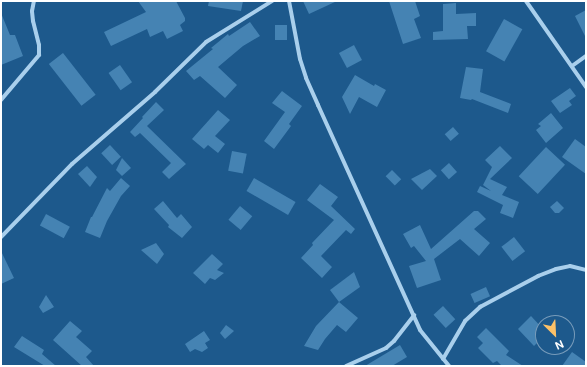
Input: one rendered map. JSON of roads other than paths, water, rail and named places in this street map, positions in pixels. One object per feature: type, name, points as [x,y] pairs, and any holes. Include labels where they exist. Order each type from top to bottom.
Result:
[{"type":"street","points":[[1,100],[39,55],[39,45],[32,11],[34,1]]},
{"type":"street","points":[[2,236],[72,164],[155,92],[206,42],[272,1]]},
{"type":"street","points":[[289,1],[306,78],[387,261],[420,330],[449,366]]},
{"type":"street","points":[[526,1],[586,86]]},
{"type":"street","points":[[572,66],[586,56]]},
{"type":"street","points":[[443,359],[465,321],[480,307],[538,276],[556,269],[570,266],[586,270]]},
{"type":"street","points":[[346,366],[386,348],[394,341],[414,315]]}]
